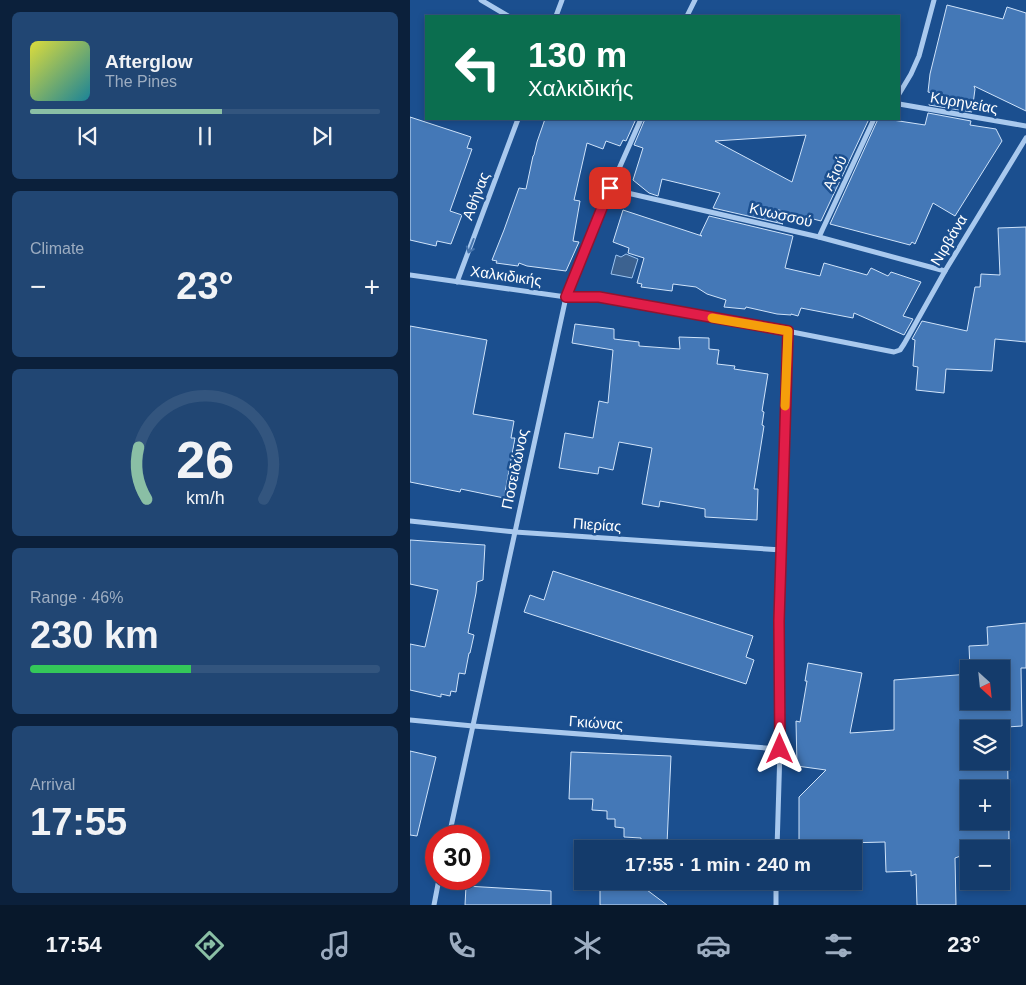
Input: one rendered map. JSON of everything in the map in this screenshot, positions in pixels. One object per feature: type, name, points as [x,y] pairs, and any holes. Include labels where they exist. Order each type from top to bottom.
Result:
[{"type":"street","points":[[481,0],[506,15]]},
{"type":"street","points":[[556,15],[562,0]]},
{"type":"street","points":[[688,15],[695,0]]},
{"type":"street","points":[[900,92],[919,56],[934,0]]},
{"type":"street","name":"Κυρηνείας","points":[[900,104],[1026,126]]},
{"type":"street","name":"Αθήνας","points":[[457,282],[518,120]]},
{"type":"street","name":"Ποσειδώνος","points":[[450,825],[566,297],[610,188],[641,120]]},
{"type":"street","name":"Αξιού","points":[[819,237],[874,120]]},
{"type":"street","name":"Νιρβάνα","points":[[894,352],[900,350],[945,271],[1026,138]]},
{"type":"street","name":"Κνωσσού","points":[[610,188],[819,237],[945,271]]},
{"type":"street","name":"Χαλκιδικής","points":[[410,275],[566,297],[599,297],[894,352]]},
{"type":"street","points":[[777,840],[780,749],[779,621],[788,331]]},
{"type":"street","name":"Πιερίας","points":[[410,521],[515,532],[782,550]]},
{"type":"street","name":"Γκιώνας","points":[[410,720],[780,749]]},
{"type":"street","points":[[434,905],[437,890]]},
{"type":"street","points":[[776,890],[776,905]]},
{"type":"water","points":[[626,254],[638,259],[632,278],[611,274],[616,255],[621,257]]},
{"type":"building","points":[[947,5],[1003,19],[1007,7],[1026,13],[1026,111],[974,86],[972,112],[929,105],[932,93],[928,92],[930,74]]},
{"type":"building","points":[[928,113],[971,121],[970,125],[996,129],[1002,141],[955,216],[933,203],[915,244],[912,242],[910,245],[830,224],[878,120],[892,120],[925,125]]},
{"type":"building","points":[[410,117],[471,137],[467,148],[472,149],[450,211],[462,215],[451,244],[437,241],[436,246],[410,240]]},
{"type":"building","points":[[545,120],[636,120],[626,141],[623,140],[620,146],[606,141],[603,149],[587,143],[574,200],[580,201],[573,241],[579,242],[566,271],[527,266],[519,263],[518,266],[496,263],[497,261],[492,260],[519,188],[526,189],[537,142]]},
{"type":"building","points":[[645,120],[869,120],[821,221],[775,209],[771,218],[783,224],[713,208],[720,193],[662,179],[658,196],[649,193],[633,180],[643,148],[634,145]],"holes":[[[806,135],[792,182],[715,141]]]},
{"type":"building","points":[[623,210],[702,236],[700,235],[709,216],[793,236],[785,268],[820,276],[824,263],[867,275],[871,268],[888,276],[891,272],[921,282],[903,316],[913,319],[904,335],[854,313],[853,318],[801,308],[798,316],[777,314],[746,307],[745,309],[724,307],[726,300],[707,294],[696,287],[673,284],[672,291],[641,287],[642,284],[637,283],[644,258],[628,253],[629,248],[613,242]]},
{"type":"building","points":[[1026,227],[1026,342],[995,339],[992,371],[946,369],[944,393],[916,390],[918,367],[913,366],[915,340],[912,339],[922,321],[967,331],[975,287],[980,287],[981,274],[1000,275],[998,228]]},
{"type":"building","points":[[575,324],[614,329],[614,339],[639,342],[639,346],[680,349],[679,337],[709,338],[709,349],[719,350],[717,364],[735,366],[734,369],[768,374],[762,411],[764,412],[762,425],[764,426],[754,489],[758,489],[757,520],[705,517],[705,509],[660,501],[659,507],[642,504],[652,448],[619,442],[613,470],[599,467],[598,474],[559,468],[565,433],[593,438],[599,401],[608,403],[613,350],[572,343]]},
{"type":"building","points":[[410,326],[487,340],[473,414],[514,421],[511,438],[515,438],[504,498],[461,489],[460,492],[410,482]]},
{"type":"building","points":[[410,540],[485,545],[483,580],[477,582],[468,633],[474,635],[470,653],[465,674],[459,673],[456,692],[451,691],[450,696],[441,694],[441,697],[410,690],[410,644],[425,647],[438,590],[410,584]]},
{"type":"building","points":[[553,571],[753,636],[746,657],[754,660],[746,684],[524,612],[530,595],[544,600]]},
{"type":"building","points":[[1026,623],[1026,668],[1021,668],[1022,726],[1010,727],[1010,720],[960,720],[960,770],[1008,770],[1008,780],[960,780],[960,830],[1009,830],[1009,839],[960,840],[960,856],[955,858],[956,905],[917,905],[916,874],[911,876],[911,871],[886,872],[885,842],[799,840],[799,797],[826,770],[797,766],[796,721],[800,722],[808,663],[862,673],[850,733],[894,730],[894,680],[960,675],[960,710],[1010,710],[1010,660],[970,660],[969,646],[988,645],[987,627]]},
{"type":"building","points":[[410,751],[436,757],[417,836],[410,835]]},
{"type":"building","points":[[571,752],[671,756],[667,840],[641,840],[641,838],[624,837],[624,828],[615,827],[615,819],[607,819],[607,811],[592,810],[593,799],[569,799]]},
{"type":"building","points":[[490,887],[551,891],[551,905],[465,905],[466,890],[490,890]]},
{"type":"building","points":[[600,890],[647,890],[667,905],[600,905]]},
{"type":"slow traffic","points":[[712,318],[788,331],[785,406]]},
{"type":"route","points":[[610,188],[566,297],[599,297],[788,331],[779,621],[780,749]]}]
